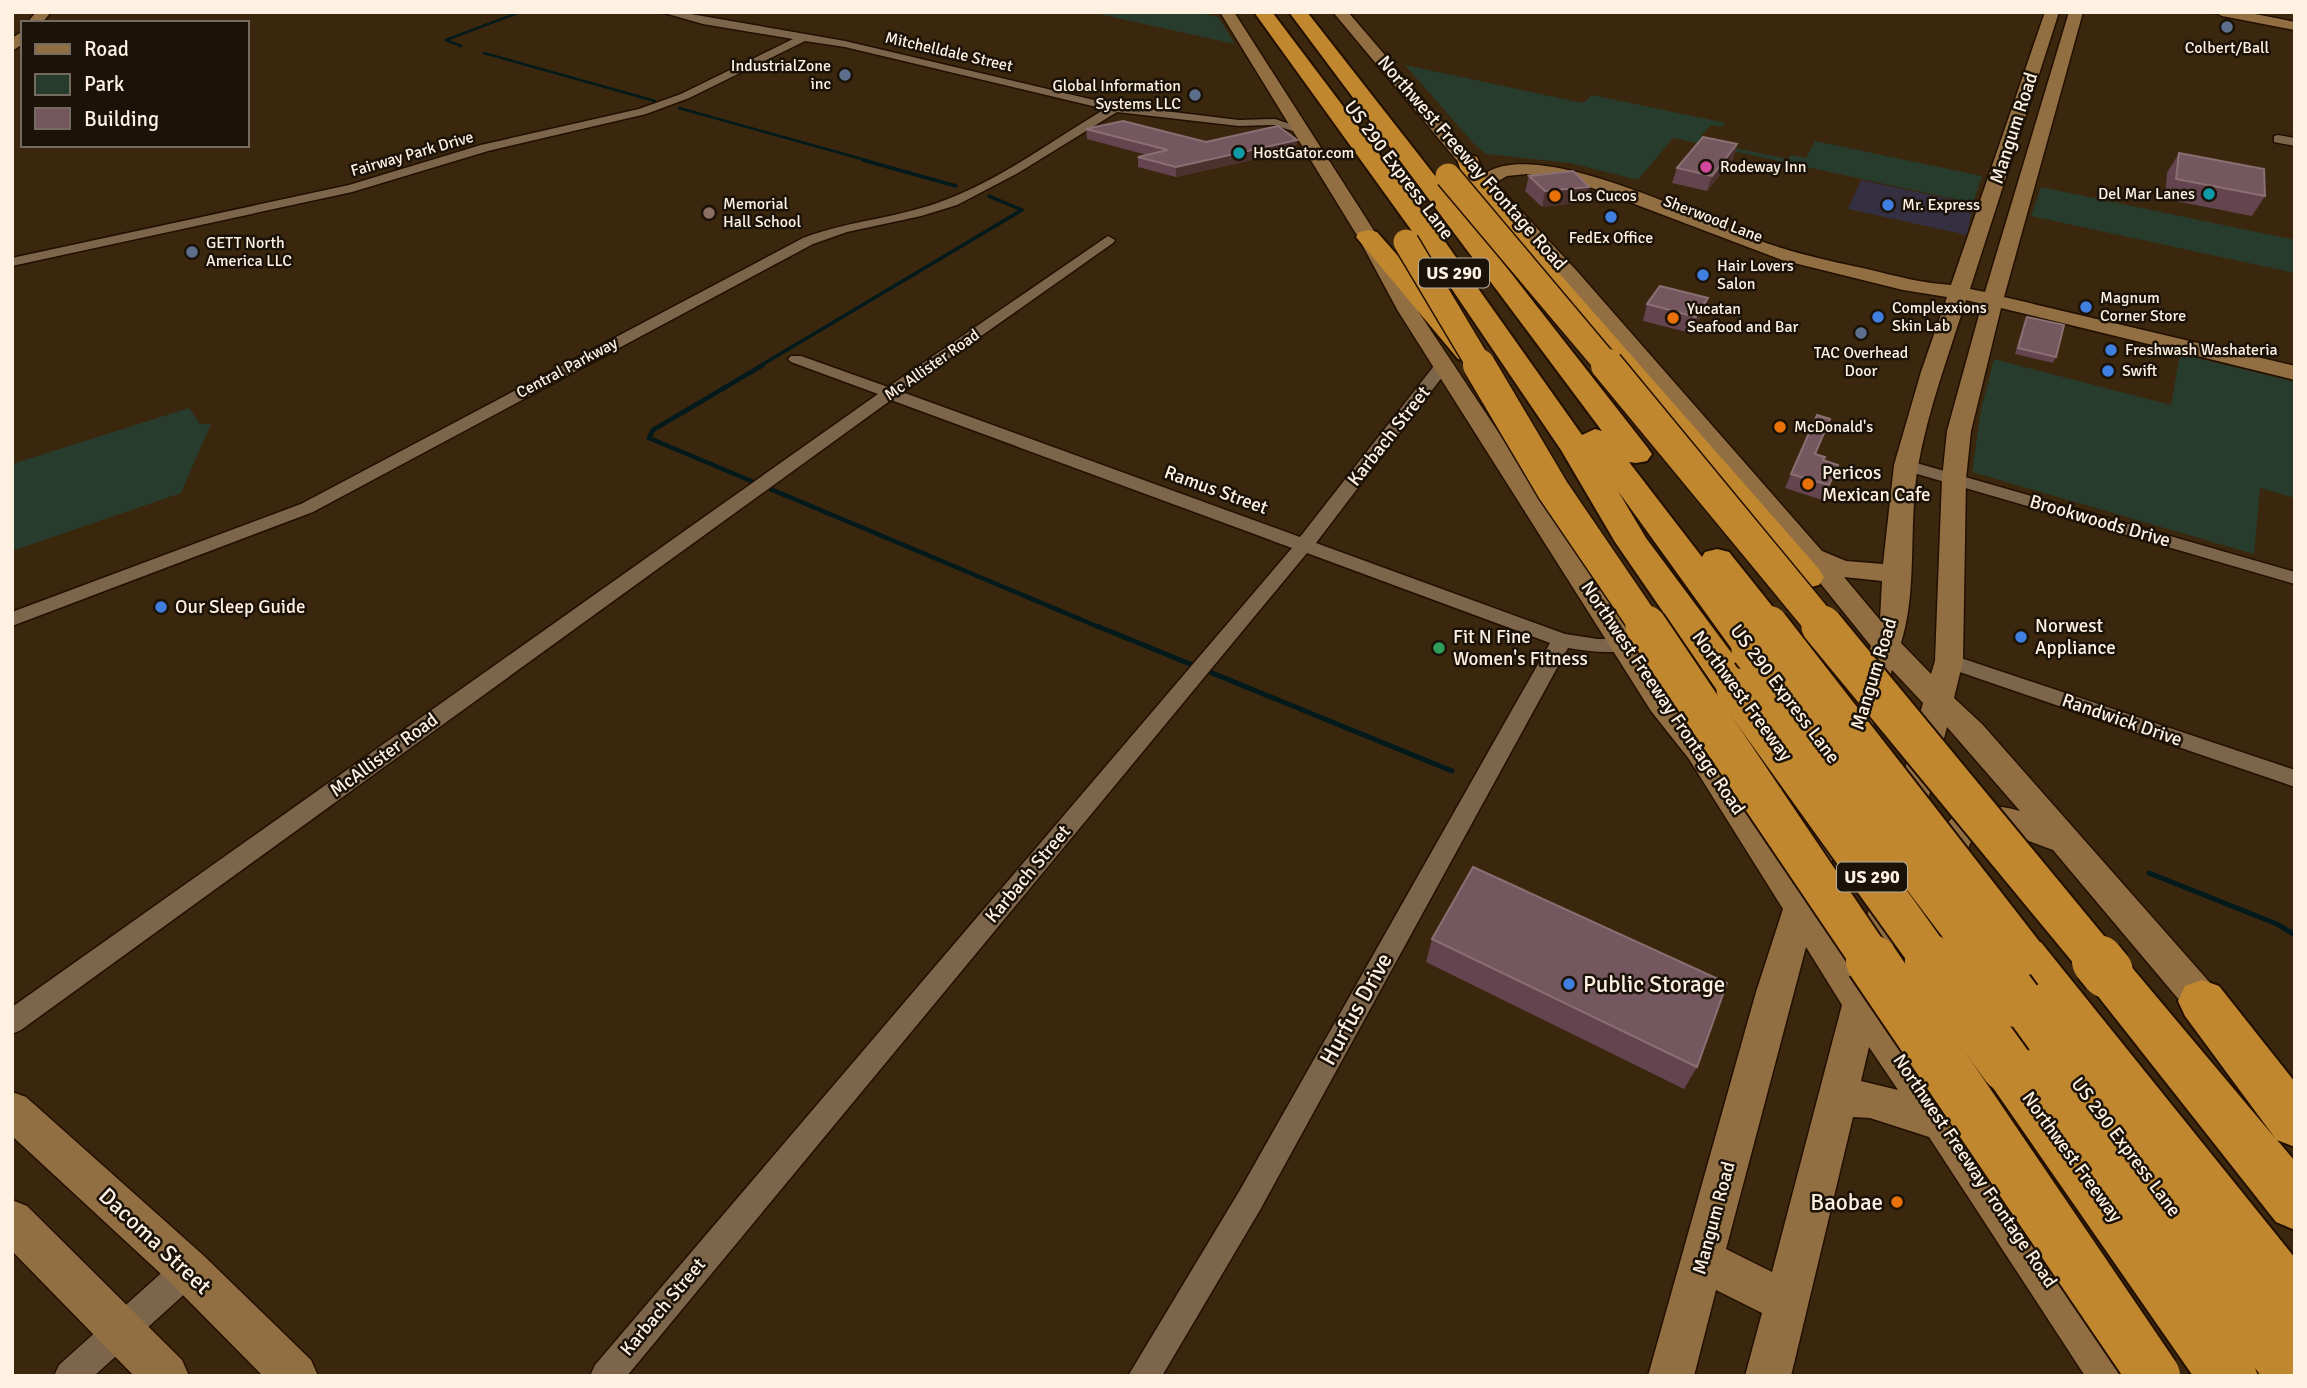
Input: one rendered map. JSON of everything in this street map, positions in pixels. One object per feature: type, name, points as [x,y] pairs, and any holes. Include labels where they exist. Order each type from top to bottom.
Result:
[{"type":"highway","points":[[1262,12],[1257,19],[1387,240],[1553,491],[2154,1376]]},
{"type":"highway","name":"Northwest Freeway","points":[[1262,12],[1432,241],[1577,450],[1632,541],[1752,655]]},
{"type":"highway","name":"US 290 Express Lane","points":[[1279,12],[1448,234],[1752,655],[2020,978],[2295,1373]]},
{"type":"highway","name":"Northwest Freeway","points":[[1298,12],[1642,461],[1752,655],[2007,1066],[2229,1376]]},
{"type":"highway","points":[[1306,12],[1460,164],[1477,185],[1509,230],[1637,437],[1642,461]]},
{"type":"highway","points":[[1460,164],[1577,328],[2295,1203]]},
{"type":"highway","points":[[1509,230],[1810,567],[2295,1166]]},
{"type":"highway","points":[[1387,240],[1591,499],[1632,541]]},
{"type":"highway","points":[[2020,978],[2295,1303]]},
{"type":"highway","points":[[2202,1001],[2295,1123]]},
{"type":"main road","name":"Northwest Freeway Frontage Road","points":[[1227,12],[1302,130],[1387,240],[1408,311],[1662,703],[1700,751],[1861,1003],[1945,1124],[2112,1376]]},
{"type":"main road","name":"Northwest Freeway Frontage Road","points":[[1340,12],[1460,164],[1485,183],[1569,274],[1810,567],[1843,596],[1939,702],[1971,732],[2062,841],[2295,1105]]},
{"type":"main road","name":"Mangum Road","points":[[1768,1376],[1949,661],[1954,479],[1959,431],[1993,300],[2076,12]]},
{"type":"main road","points":[[2222,12],[2295,24]]},
{"type":"main road","name":"Mangum Road","points":[[1671,1376],[1799,905],[1894,621],[1898,532],[1906,465],[1932,372],[2050,18]]},
{"type":"main road","points":[[2050,18],[2072,28]]},
{"type":"main road","points":[[2023,97],[2050,101]]},
{"type":"main road","name":"Sherwood Lane","points":[[1460,164],[1554,166],[1612,180],[1748,234],[1815,255],[1941,282],[1959,292]]},
{"type":"main road","name":"Sherwood Lane","points":[[1485,183],[1496,175],[1513,170],[1561,175],[1596,183],[1736,238],[1801,259],[1937,291],[1959,292],[2295,373]]},
{"type":"main road","points":[[1983,225],[2012,232]]},
{"type":"main road","points":[[1932,372],[1972,382]]},
{"type":"main road","points":[[1810,567],[1828,565],[1853,572],[1896,571]]},
{"type":"main road","points":[[1700,751],[1735,781],[1760,794],[1776,793],[1788,784],[1844,639],[1843,596]]},
{"type":"main road","points":[[1919,1086],[1911,1040],[1918,992],[1956,835],[1968,821],[1985,817],[2018,823],[2062,841]]},
{"type":"main road","points":[[1838,1098],[1870,1101],[1945,1124]]},
{"type":"main road","name":"Dacoma Street","points":[[12,1110],[188,1270],[295,1376]]},
{"type":"main road","points":[[12,1221],[166,1376]]},
{"type":"main road","points":[[1703,1260],[1788,1303]]},
{"type":"street","name":"Mitchelldale Street","points":[[666,12],[724,25],[806,36],[1115,108],[1239,123],[1275,122],[1302,130]]},
{"type":"street","name":"Fairway Park Drive","points":[[12,262],[352,188],[485,148],[642,112],[685,96],[806,36]]},
{"type":"street","name":"Central Parkway","points":[[12,619],[307,508],[807,241],[844,227],[953,201],[986,185],[1115,108]]},
{"type":"street","name":"Mitchelldale Street","points":[[1225,121],[1276,116],[1290,110]]},
{"type":"street","points":[[2278,139],[2295,142]]},
{"type":"street","name":"Mc Allister Road","points":[[762,483],[1108,240]]},
{"type":"street","name":"Ramus Street","points":[[796,359],[1562,640],[1598,646],[1624,644]]},
{"type":"street","name":"Karbach Street","points":[[606,1376],[1305,544],[1443,365]]},
{"type":"street","name":"Brookwoods Drive","points":[[1906,465],[2295,578]]},
{"type":"street","name":"McAllister Road","points":[[12,1022],[762,483]]},
{"type":"street","name":"Hurfus Drive","points":[[1144,1376],[1251,1200],[1562,640]]},
{"type":"street","name":"Randwick Drive","points":[[1949,661],[2295,779]]},
{"type":"street","points":[[70,1376],[188,1270]]},
{"type":"shaded area","points":[[1861,180],[1973,204],[1967,235],[1848,209]]},
{"type":"green space","points":[[1090,12],[1196,12],[1218,17],[1235,44]]},
{"type":"green space","points":[[1405,65],[1583,103],[1592,95],[1726,123],[1722,127],[1711,125],[1701,136],[1713,139],[1711,143],[1788,159],[1791,155],[1806,158],[1815,141],[1982,176],[1973,203],[1673,138],[1638,180],[1570,163],[1486,154],[1474,144]]},
{"type":"green space","points":[[2041,187],[2295,240],[2295,273],[2031,216]]},
{"type":"green space","points":[[2180,354],[2295,382],[2295,498],[2260,488],[2254,554],[1972,472],[1981,410],[1994,359],[2171,405]]},
{"type":"green space","points":[[189,408],[200,424],[211,424],[181,493],[12,551],[12,464]]},
{"type":"building","points":[[1123,121],[1206,142],[1278,126],[1297,140],[1176,167],[1138,157],[1168,150],[1086,129]]},
{"type":"building","points":[[1703,137],[1737,144],[1712,176],[1677,168]]},
{"type":"building","points":[[2179,153],[2264,169],[2265,196],[2176,179]]},
{"type":"building","points":[[1573,171],[1589,187],[1545,191],[1529,176]]},
{"type":"building","points":[[1660,286],[1708,298],[1696,317],[1647,304]]},
{"type":"building","points":[[2027,317],[2064,325],[2056,357],[2018,348]]},
{"type":"building","points":[[1817,415],[1830,419],[1815,454],[1838,465],[1829,485],[1791,474]]},
{"type":"building","name":"Public Storage","points":[[1473,867],[1727,983],[1697,1067],[1432,939]]},
{"type":"waterway","points":[[461,46],[446,40],[520,12]]},
{"type":"waterway","points":[[484,53],[655,101]]},
{"type":"waterway","points":[[679,108],[869,161]]},
{"type":"waterway","points":[[863,160],[956,186]]},
{"type":"waterway","points":[[760,366],[1022,210],[989,196]]},
{"type":"waterway","points":[[763,365],[653,430],[649,438],[1101,628]]},
{"type":"waterway","points":[[1097,626],[1452,771]]},
{"type":"waterway","points":[[2149,873],[2277,924],[2295,935]]},
{"type":"place","name":"Colbert/Ball","points":[[2227,27]]},
{"type":"place","name":"IndustrialZone inc","points":[[845,75]]},
{"type":"place","name":"Global Information Systems LLC","points":[[1195,95]]},
{"type":"place","name":"HostGator.com","points":[[1239,153]]},
{"type":"place","name":"Rodeway Inn","points":[[1706,167]]},
{"type":"place","name":"Del Mar Lanes","points":[[2209,194]]},
{"type":"place","name":"Los Cucos","points":[[1555,196]]},
{"type":"place","name":"Mr. Express","points":[[1888,205]]},
{"type":"place","name":"Memorial Hall School","points":[[709,213]]},
{"type":"place","name":"FedEx Office","points":[[1611,217]]},
{"type":"place","name":"GETT North America LLC","points":[[192,252]]},
{"type":"place","name":"Hair Lovers Salon","points":[[1703,275]]},
{"type":"place","name":"Magnum Corner Store","points":[[2086,307]]},
{"type":"place","name":"Complexxions Skin Lab","points":[[1878,317]]},
{"type":"place","name":"Yucatan Seafood and Bar","points":[[1673,318]]},
{"type":"place","name":"TAC Overhead Door","points":[[1861,333]]},
{"type":"place","name":"Freshwash Washateria","points":[[2111,350]]},
{"type":"place","name":"Swift","points":[[2108,371]]},
{"type":"place","name":"McDonald's","points":[[1780,427]]},
{"type":"place","name":"Pericos Mexican Cafe","points":[[1808,484]]},
{"type":"place","name":"Our Sleep Guide","points":[[161,607]]},
{"type":"place","name":"Norwest Appliance","points":[[2021,637]]},
{"type":"place","name":"Fit N Fine Women's Fitness","points":[[1439,648]]},
{"type":"place","name":"Public Storage","points":[[1569,984]]},
{"type":"place","name":"Baobae","points":[[1897,1202]]}]
